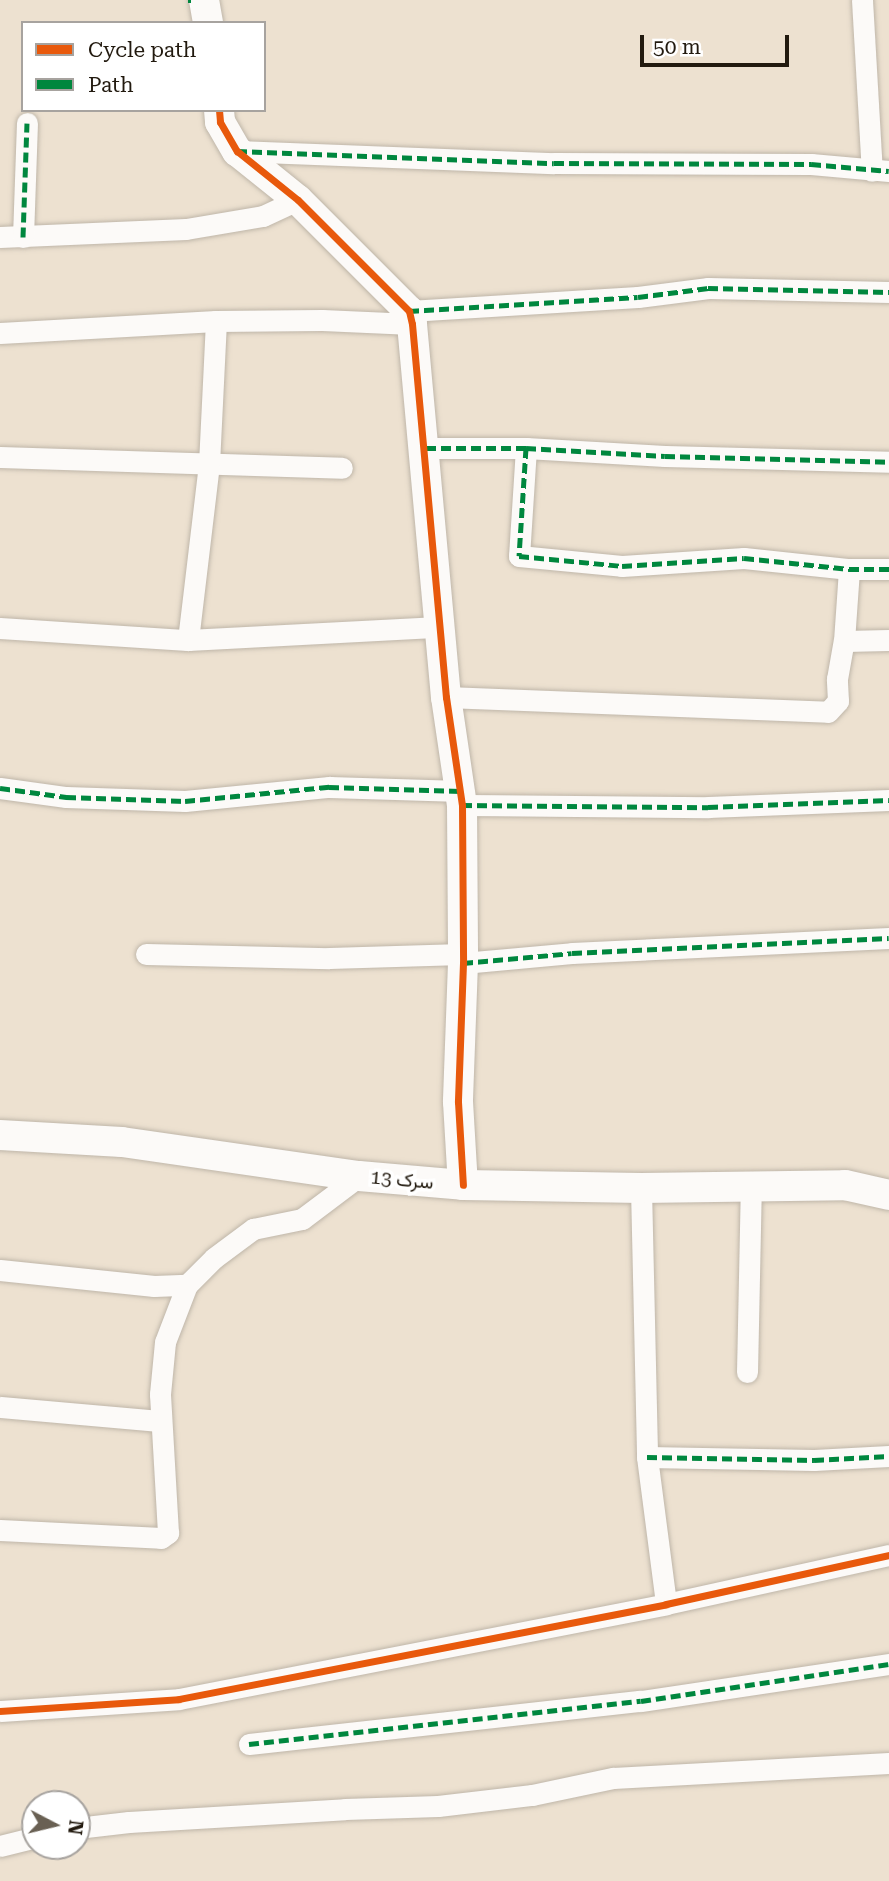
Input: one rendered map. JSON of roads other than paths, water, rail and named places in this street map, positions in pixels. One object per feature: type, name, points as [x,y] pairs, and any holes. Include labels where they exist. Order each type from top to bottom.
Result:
[{"type":"street","points":[[204,0],[208,21]]},
{"type":"street","points":[[237,150],[554,163],[811,164],[881,171],[862,0]]},
{"type":"street","points":[[219,112],[220,122],[237,150],[298,200],[410,317],[426,448],[446,696],[461,798],[463,958],[458,1102],[463,1185]]},
{"type":"street","points":[[23,237],[27,123]]},
{"type":"street","points":[[0,237],[186,229],[263,216],[298,200]]},
{"type":"street","points":[[0,333],[216,321],[410,317],[638,298],[708,288],[889,292]]},
{"type":"street","points":[[188,640],[209,464],[216,321]]},
{"type":"street","points":[[426,448],[526,448],[665,456],[889,462]]},
{"type":"street","points":[[526,448],[519,556],[622,566],[744,558],[849,569],[889,569]]},
{"type":"street","points":[[0,457],[342,468]]},
{"type":"street","points":[[446,696],[828,712],[838,701],[837,678],[844,641],[849,569]]},
{"type":"street","points":[[0,628],[188,640],[439,627]]},
{"type":"street","points":[[844,641],[889,640]]},
{"type":"street","points":[[0,788],[66,797],[186,801],[329,787],[461,798],[708,807],[889,800]]},
{"type":"street","points":[[146,954],[463,958],[889,938]]},
{"type":"street","name":"سرک 13","points":[[0,1135],[122,1142],[359,1177],[463,1185],[641,1188],[751,1184],[845,1185],[889,1195]]},
{"type":"street","points":[[0,1530],[162,1538],[168,1534],[169,1509],[160,1422],[165,1342],[187,1285],[214,1258],[253,1229],[302,1219],[359,1177]]},
{"type":"street","points":[[747,1372],[751,1184]]},
{"type":"street","points":[[641,1188],[647,1457],[666,1604]]},
{"type":"street","points":[[0,1270],[155,1286],[187,1285]]},
{"type":"street","points":[[0,1407],[160,1422]]},
{"type":"street","points":[[647,1457],[814,1460],[889,1456]]},
{"type":"street","points":[[0,1711],[179,1699],[666,1604],[889,1555]]},
{"type":"street","points":[[249,1744],[640,1701],[889,1664]]},
{"type":"street","points":[[91,1826],[345,1809],[438,1807],[532,1795],[613,1778],[889,1763]]},
{"type":"street","points":[[0,1846],[21,1841]]}]
